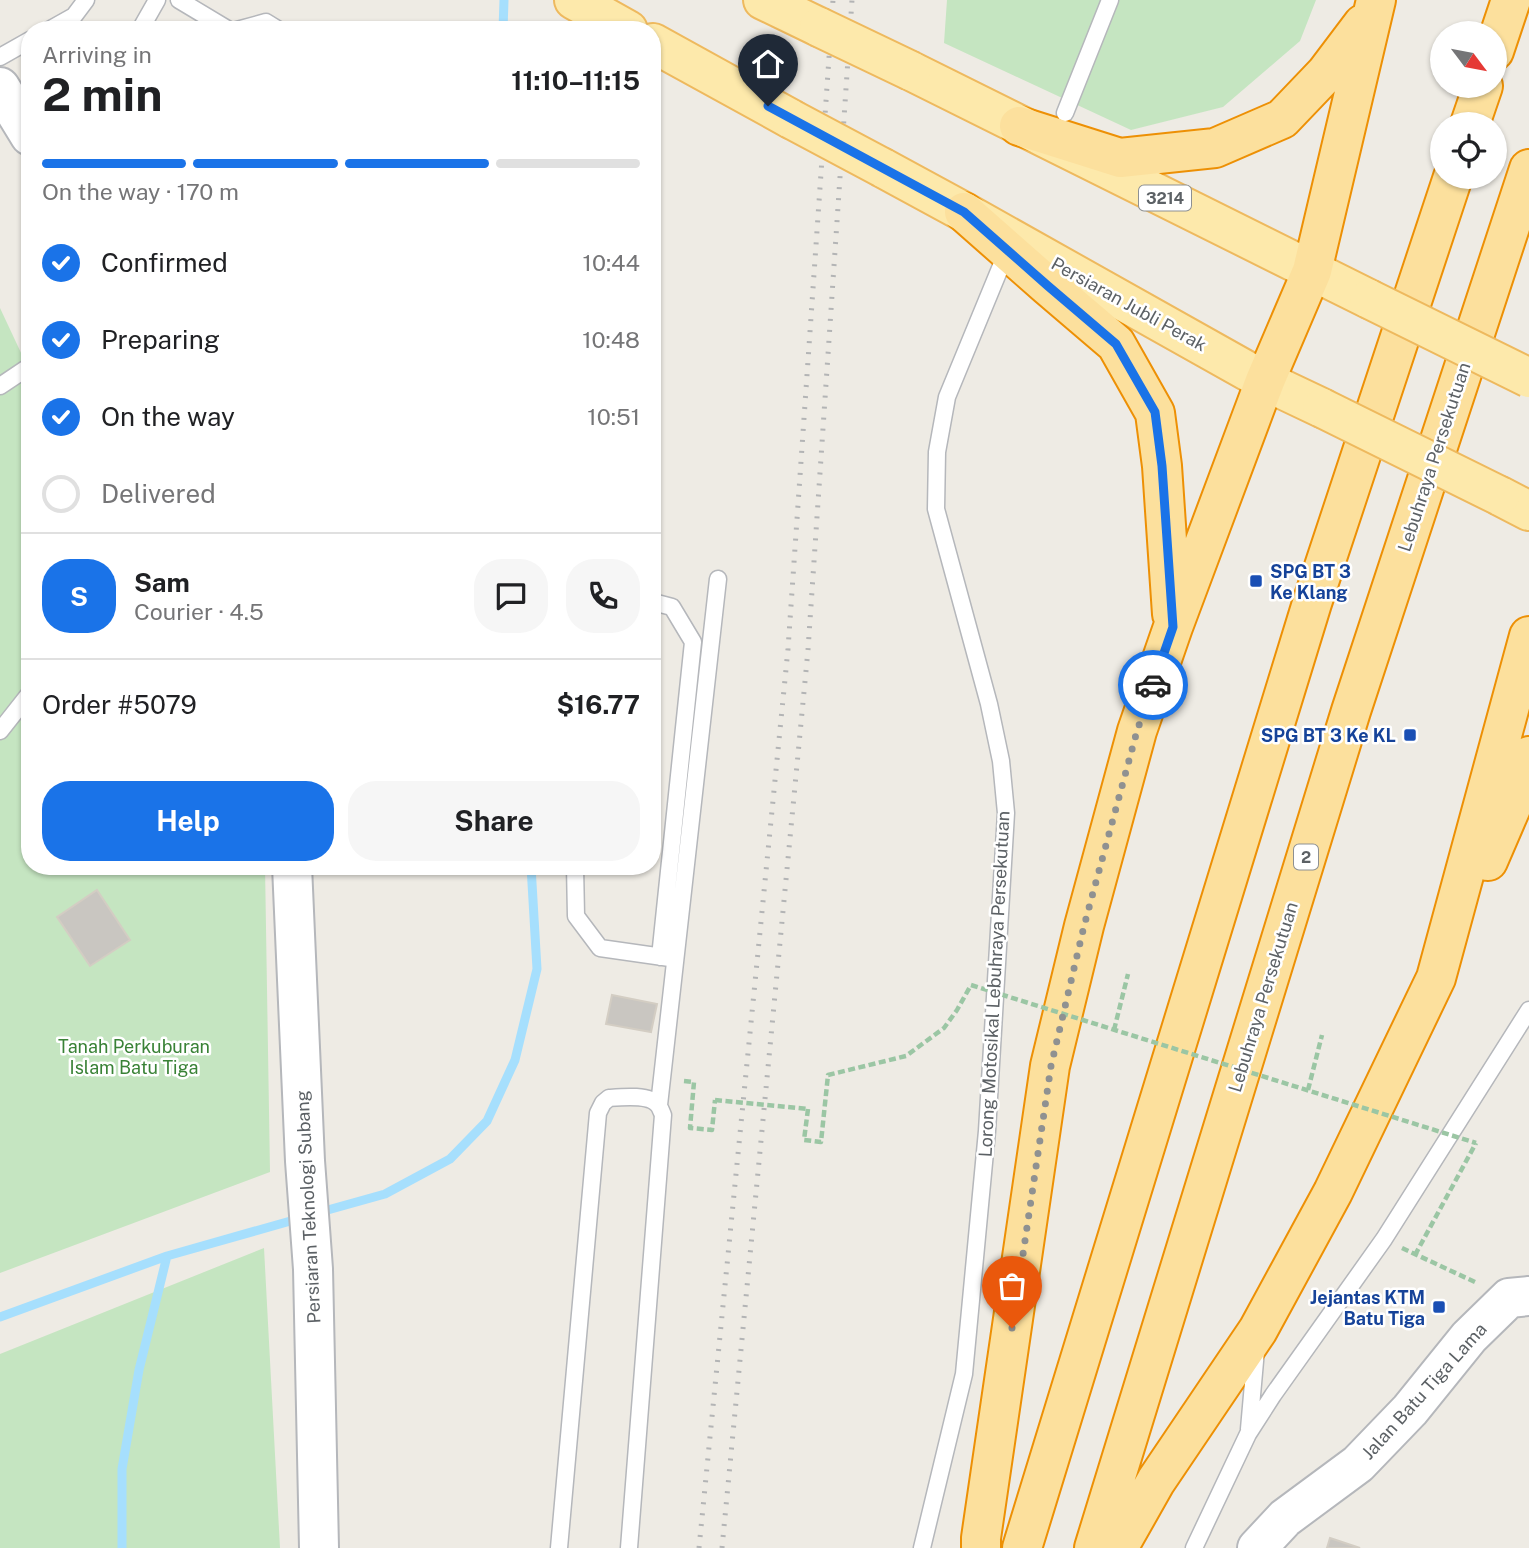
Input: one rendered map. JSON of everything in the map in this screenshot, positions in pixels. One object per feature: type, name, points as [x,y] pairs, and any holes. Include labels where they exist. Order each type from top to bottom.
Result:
[{"type":"highway","points":[[1504,21],[1511,2]]},
{"type":"highway","points":[[1018,126],[1120,158],[1215,148],[1282,119],[1326,74],[1375,5]]},
{"type":"highway","points":[[981,1548],[1051,1066],[1084,926],[1137,731],[1173,627],[1265,381],[1312,271],[1375,5]]},
{"type":"highway","name":"Lebuhraya Persekutuan","points":[[1094,1548],[1347,724],[1529,169]]},
{"type":"highway","points":[[1022,1548],[1312,603],[1449,189]]},
{"type":"highway","points":[[964,212],[1116,344],[1155,412],[1162,466],[1173,627]]},
{"type":"highway","points":[[1436,978],[1529,636]]},
{"type":"highway","points":[[1118,1548],[1156,1481],[1258,1330],[1333,1192],[1436,978],[1513,803],[1529,756]]},
{"type":"main road","points":[[574,0],[612,21]]},
{"type":"main road","name":"3214","points":[[763,0],[1529,378]]},
{"type":"main road","name":"Persiaran Jubli Perak","points":[[661,47],[964,212],[1265,381],[1514,503]]},
{"type":"street","points":[[0,87],[21,121]]},
{"type":"street","name":"Persiaran Teknologi Subang","points":[[292,875],[305,1161],[313,1269],[318,1548]]},
{"type":"street","name":"Jalan Batu Tiga Lama","points":[[1257,1548],[1285,1518],[1358,1464],[1410,1410],[1469,1337],[1519,1297]]},
{"type":"lane","points":[[75,21],[86,0]]},
{"type":"lane","points":[[145,21],[158,0]]},
{"type":"lane","points":[[179,0],[214,21]]},
{"type":"lane","points":[[1065,113],[1110,0]]},
{"type":"lane","points":[[0,57],[21,45]]},
{"type":"lane","name":"Lorong Motosikal Lebuhraya Persekutuan","points":[[922,1548],[964,1374],[987,1131],[1006,813],[1002,761],[936,509],[937,452],[947,397],[1001,267]]},
{"type":"lane","points":[[0,386],[21,372]]},
{"type":"lane","points":[[668,957],[718,579]]},
{"type":"lane","points":[[629,1548],[663,1115],[659,1105],[668,957],[694,642],[673,607],[661,604]]},
{"type":"lane","points":[[0,731],[21,704]]},
{"type":"lane","points":[[575,875],[576,916],[600,948],[668,957]]},
{"type":"lane","points":[[1194,1548],[1248,1434],[1384,1239],[1529,1010]]},
{"type":"lane","points":[[559,1548],[598,1113],[608,1098],[652,1099],[659,1105]]},
{"type":"lane","points":[[1248,1434],[1258,1330]]},
{"type":"path","points":[[1114,1030],[1128,974]]},
{"type":"path","points":[[684,1081],[695,1082],[690,1128],[712,1130],[715,1100],[808,1109],[804,1140],[821,1142],[828,1075],[906,1056],[944,1028],[971,985],[1476,1143],[1415,1255]]},
{"type":"path","points":[[1308,1090],[1322,1035]]},
{"type":"path","points":[[1384,1239],[1415,1255],[1519,1297]]},
{"type":"green space","points":[[947,0],[1316,0],[1300,41],[1223,107],[1131,130],[944,43]]},
{"type":"green space","name":"Tanah Perkuburan Islam Batu Tiga","points":[[0,308],[21,353],[21,875],[265,875],[270,1172],[0,1273]]},
{"type":"green space","points":[[264,1248],[280,1548],[0,1548],[0,1354]]},
{"type":"building","points":[[97,890],[130,940],[90,966],[57,917]]},
{"type":"building","points":[[612,995],[657,1004],[651,1032],[606,1024]]},
{"type":"building","points":[[1330,1538],[1360,1548],[1327,1548]]},
{"type":"waterway","points":[[503,21],[504,0]]},
{"type":"waterway","points":[[317,1213],[385,1194],[450,1159],[487,1121],[515,1060],[537,969],[532,875]]},
{"type":"waterway","points":[[0,1317],[167,1256],[301,1218]]},
{"type":"waterway","points":[[122,1548],[122,1469],[139,1370],[167,1256]]},
{"type":"railway","points":[[699,1548],[788,649],[833,0]]},
{"type":"railway","points":[[722,1548],[808,650],[852,0]]},
{"type":"way so far","points":[[1012,1328],[1051,1066],[1084,926],[1137,731],[1153,685]]},
{"type":"place","name":"SPG BT 3 Ke Klang","points":[[1256,581]]},
{"type":"place","name":"SPG BT 3 Ke KL","points":[[1410,735]]},
{"type":"place","name":"Jejantas KTM Batu Tiga","points":[[1439,1307]]},
{"type":"route","points":[[768,106],[964,212],[1116,344],[1155,412],[1162,466],[1173,627],[1153,685]]}]
